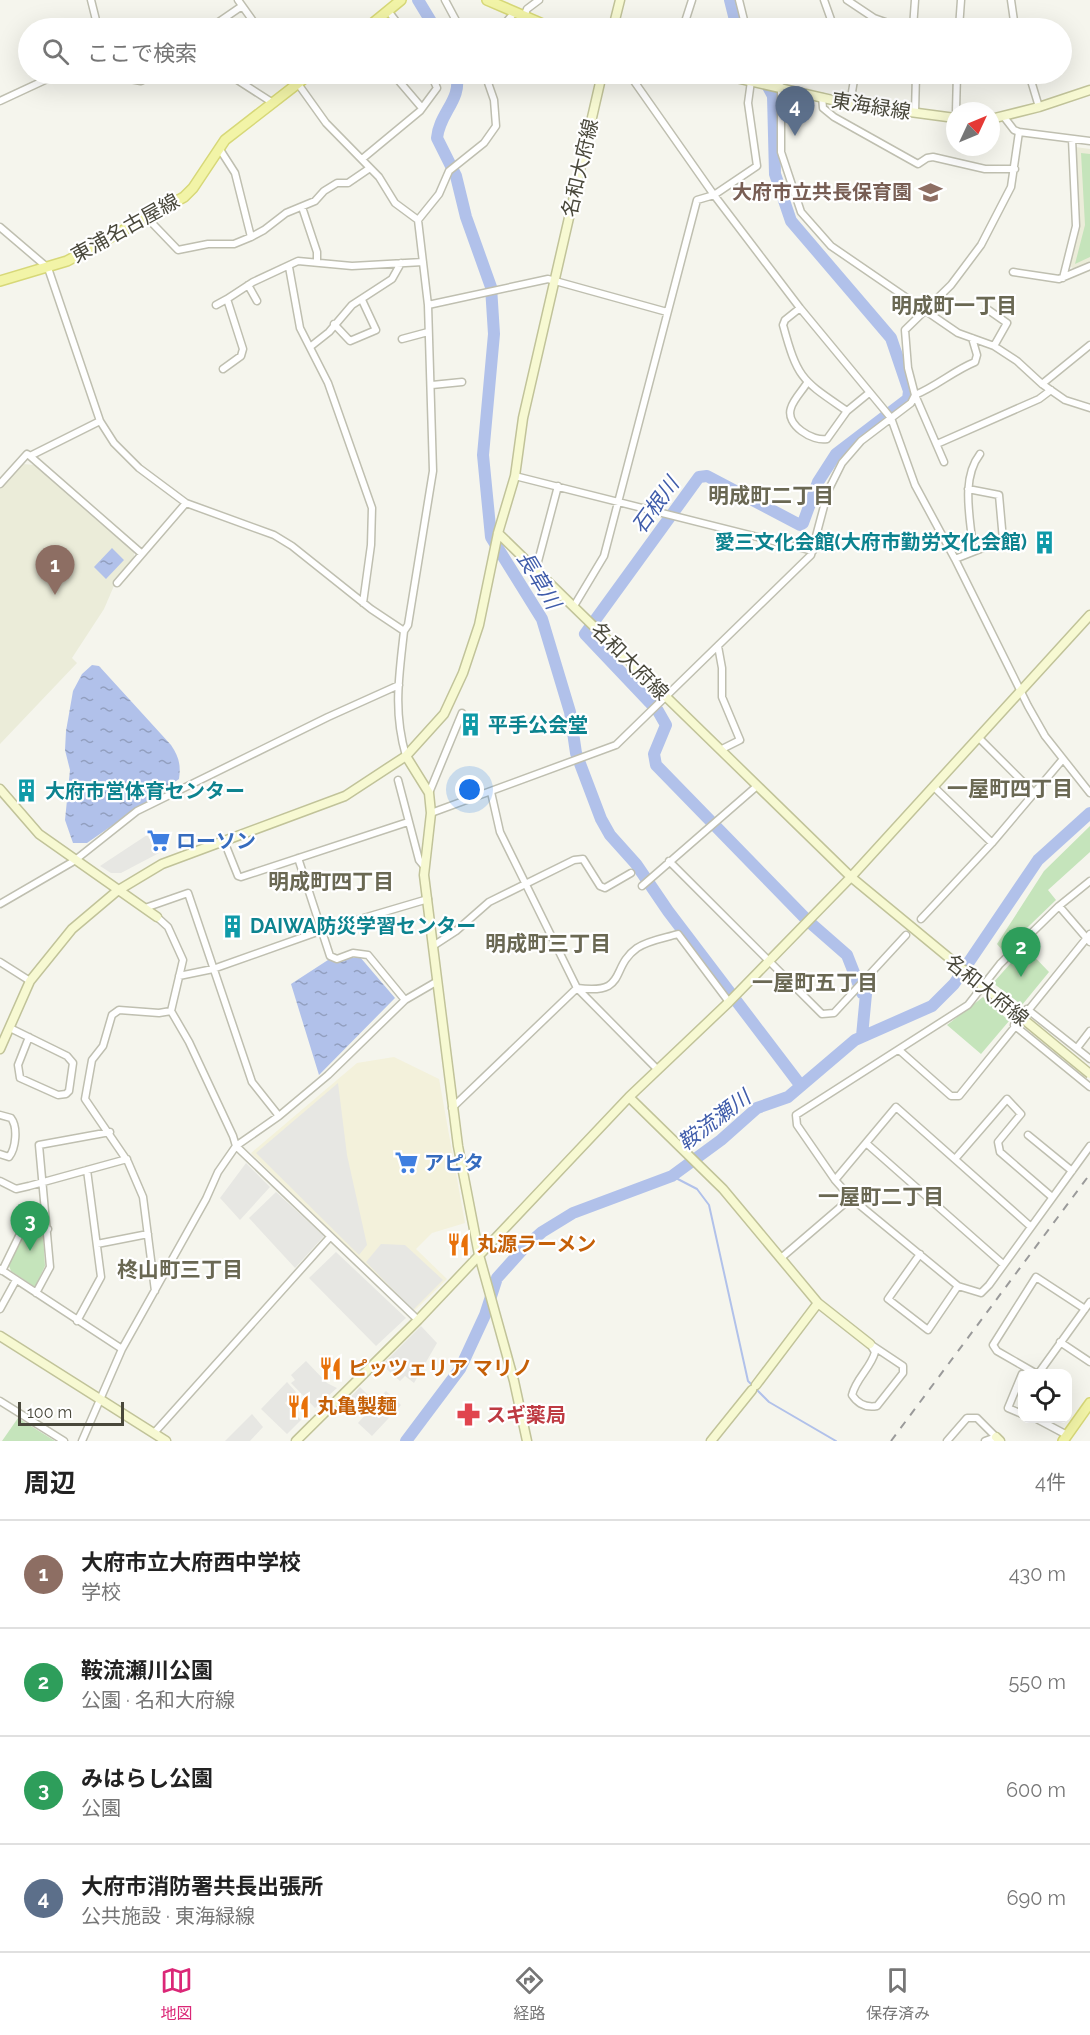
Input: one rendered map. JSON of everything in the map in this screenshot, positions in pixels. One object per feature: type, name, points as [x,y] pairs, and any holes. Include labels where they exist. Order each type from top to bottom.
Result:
[{"type":"main road","points":[[381,18],[401,0]]},
{"type":"main road","points":[[487,0],[524,17]]},
{"type":"main road","name":"東浦名古屋線","points":[[0,281],[48,268],[93,248],[184,197],[193,188],[219,147],[297,84]]},
{"type":"main road","points":[[1065,1438],[1090,1403]]},
{"type":"street","points":[[91,0],[96,18]]},
{"type":"street","points":[[238,0],[251,18]]},
{"type":"street","points":[[445,0],[455,18]]},
{"type":"street","points":[[524,17],[527,9],[539,0]]},
{"type":"street","points":[[616,18],[620,0]]},
{"type":"street","points":[[686,18],[692,0]]},
{"type":"street","points":[[739,0],[744,18]]},
{"type":"street","points":[[824,0],[830,18]]},
{"type":"street","points":[[847,0],[874,18]]},
{"type":"street","points":[[914,18],[915,0]]},
{"type":"street","points":[[960,18],[961,0]]},
{"type":"street","points":[[1011,0],[1014,18]]},
{"type":"street","points":[[225,18],[242,6]]},
{"type":"street","points":[[389,12],[394,18]]},
{"type":"street","points":[[510,18],[514,13]]},
{"type":"street","points":[[0,101],[37,84]]},
{"type":"street","points":[[244,84],[273,103]]},
{"type":"street","points":[[299,84],[326,123],[370,168],[395,202],[418,220],[428,305],[432,385],[432,485],[408,624],[404,632],[398,728],[406,756],[429,793],[431,813],[424,866],[452,1109],[479,1255],[527,1441]]},
{"type":"street","points":[[402,84],[422,108]]},
{"type":"street","points":[[362,159],[422,108],[437,88],[435,84]]},
{"type":"street","points":[[418,220],[439,194],[449,171],[484,143],[496,126],[494,100],[488,84]]},
{"type":"street","name":"名和大府線","points":[[600,84],[524,418],[515,476],[498,536],[536,569],[851,877],[1090,1074]]},
{"type":"street","points":[[636,84],[714,195],[800,308],[888,415],[915,485],[956,559],[1045,736],[1090,793]]},
{"type":"street","points":[[574,606],[604,556],[620,502],[697,200],[714,195],[757,166],[748,104],[753,84]]},
{"type":"street","name":"東海緑線","points":[[765,84],[850,104],[946,117]]},
{"type":"street","points":[[850,104],[853,84]]},
{"type":"street","points":[[915,113],[916,84]]},
{"type":"street","points":[[956,102],[957,84]]},
{"type":"street","points":[[1032,84],[1039,107]]},
{"type":"street","points":[[776,86],[781,153],[801,212],[831,246],[883,279],[923,311],[958,333],[994,346],[1017,361],[1042,384],[1065,400],[1090,408]]},
{"type":"street","points":[[1000,118],[1090,90]]},
{"type":"street","points":[[822,98],[823,108],[834,117],[906,160],[918,164],[933,157],[985,169],[1015,169]]},
{"type":"street","points":[[1004,117],[1014,130],[1019,132],[1090,141]]},
{"type":"street","points":[[944,462],[915,395],[904,339],[905,330],[951,285],[976,253],[1011,187],[1019,132]]},
{"type":"street","points":[[1063,278],[1076,226],[1072,139]]},
{"type":"street","points":[[219,147],[236,177],[251,237]]},
{"type":"street","points":[[150,216],[153,224],[178,250],[208,244],[234,244],[264,230],[286,213],[315,201],[324,191],[337,183],[348,183],[370,168]]},
{"type":"street","points":[[302,207],[317,252],[316,262]]},
{"type":"street","points":[[0,227],[48,268],[100,421],[114,443],[139,468],[186,503],[274,535],[292,546],[363,603],[404,632]]},
{"type":"street","points":[[216,305],[248,285],[297,261],[352,266],[423,262]]},
{"type":"street","points":[[310,347],[362,300],[392,279],[401,263]]},
{"type":"street","points":[[1013,272],[1063,278],[1090,266]]},
{"type":"street","points":[[290,267],[300,328],[328,383],[372,508],[371,545],[363,603]]},
{"type":"street","points":[[428,305],[548,279],[667,312]]},
{"type":"street","points":[[248,285],[257,301]]},
{"type":"street","points":[[223,369],[241,356],[243,349],[228,298]]},
{"type":"street","points":[[334,324],[350,341],[376,330],[362,300]]},
{"type":"street","points":[[800,308],[785,320],[783,325],[796,369],[807,383],[847,411]]},
{"type":"street","points":[[987,309],[1007,324],[994,346]]},
{"type":"street","points":[[402,339],[428,332]]},
{"type":"street","points":[[431,813],[616,745],[813,551],[828,491],[842,463],[888,415],[911,403],[915,395],[935,387],[952,371],[975,362],[977,354],[972,338]]},
{"type":"street","points":[[1042,384],[1090,345]]},
{"type":"street","points":[[432,385],[462,382]]},
{"type":"street","points":[[807,383],[790,409],[791,417],[800,430],[821,440],[827,439],[847,411],[869,393]]},
{"type":"street","points":[[938,444],[1039,399],[1051,390]]},
{"type":"street","points":[[0,484],[27,454],[30,456],[100,421]]},
{"type":"street","points":[[974,550],[968,489],[973,463],[980,454]]},
{"type":"street","points":[[30,456],[141,554]]},
{"type":"street","points":[[515,476],[813,551]]},
{"type":"street","points":[[536,569],[558,486]]},
{"type":"street","points":[[956,559],[1003,540],[999,495],[968,489]]},
{"type":"street","points":[[117,583],[186,503]]},
{"type":"street","points":[[0,1050],[30,981],[72,929],[117,891],[162,864],[345,796],[406,756],[444,714],[463,673],[479,625],[498,536]]},
{"type":"street","points":[[296,1441],[418,1320],[629,1097],[732,998],[851,877],[1090,615]]},
{"type":"street","points":[[718,646],[723,668],[722,697],[740,740],[720,750]]},
{"type":"street","points":[[0,904],[74,861],[137,812],[328,717],[399,685]]},
{"type":"street","points":[[429,793],[462,713]]},
{"type":"street","points":[[978,737],[1035,794]]},
{"type":"street","points":[[921,919],[992,843],[1063,759]]},
{"type":"street","points":[[398,780],[419,860],[424,866]]},
{"type":"street","points":[[642,886],[757,786]]},
{"type":"street","points":[[934,787],[992,843]]},
{"type":"street","points":[[0,789],[39,834],[117,891],[158,917],[168,927],[183,960],[171,1011],[189,1042],[236,1146],[418,1320]]},
{"type":"street","points":[[491,792],[500,832],[577,988],[657,1069]]},
{"type":"street","points":[[224,841],[238,876],[408,822]]},
{"type":"street","points":[[298,858],[330,956],[337,959],[353,953],[368,955],[405,1000]]},
{"type":"street","points":[[433,946],[456,932],[489,902],[574,860],[583,859],[600,886],[605,888],[631,873]]},
{"type":"street","points":[[669,861],[822,1014],[834,1013],[906,935]]},
{"type":"street","points":[[1090,881],[1059,906],[1000,964],[968,1005],[796,1115],[796,1125],[835,1180],[851,1198],[958,1286],[981,1293],[1090,1146]]},
{"type":"street","points":[[145,908],[188,893],[252,1082],[279,1116]]},
{"type":"street","points":[[179,976],[213,969],[323,930],[428,899]]},
{"type":"street","points":[[899,1050],[956,1097],[1088,938],[1059,906]]},
{"type":"street","points":[[577,988],[600,991],[612,983],[636,949],[678,934],[732,998]]},
{"type":"street","points":[[0,962],[30,981]]},
{"type":"street","points":[[82,1441],[122,1349],[155,1292],[218,1172],[236,1146],[279,1116],[328,1075],[405,1000],[436,982]]},
{"type":"street","points":[[452,1109],[577,988]]},
{"type":"street","points":[[1027,1009],[1090,1059]]},
{"type":"street","points":[[155,1292],[143,1197],[127,1159],[85,1099],[92,1060],[103,1046],[112,1015],[119,1010],[159,1013],[171,1011]]},
{"type":"street","points":[[1014,1025],[1090,1087]]},
{"type":"street","points":[[10,1028],[29,1037],[71,1059],[72,1072],[66,1094],[58,1095],[20,1078],[18,1065],[29,1037]]},
{"type":"street","points":[[1077,1048],[1090,1031]]},
{"type":"street","points":[[629,1097],[705,1171],[750,1219],[818,1303],[870,1344],[903,1366],[903,1373],[877,1406],[870,1408],[857,1402],[852,1395],[854,1387],[873,1361],[876,1352],[870,1344]]},
{"type":"street","points":[[955,1159],[1007,1099],[1021,1114],[998,1142],[1000,1152],[1052,1197]]},
{"type":"street","points":[[835,1180],[896,1107],[1030,1226]]},
{"type":"street","points":[[0,1115],[11,1118],[15,1126],[13,1152],[9,1157],[0,1154]]},
{"type":"street","points":[[36,1293],[50,1266],[39,1145],[110,1132]]},
{"type":"street","points":[[1028,1135],[1072,1171]]},
{"type":"street","points":[[866,1143],[1003,1264]]},
{"type":"street","points":[[0,1181],[16,1189],[127,1159]]},
{"type":"street","points":[[77,1321],[101,1277],[87,1170]]},
{"type":"street","points":[[781,1258],[851,1198]]},
{"type":"street","points":[[48,1229],[21,1232],[1,1270],[122,1349]]},
{"type":"street","points":[[97,1244],[148,1234]]},
{"type":"street","points":[[154,1433],[330,1237]]},
{"type":"street","points":[[920,1254],[888,1299],[928,1330],[958,1286]]},
{"type":"street","points":[[1020,1369],[997,1351],[993,1345],[1036,1277],[1085,1309]]},
{"type":"street","points":[[0,1309],[16,1280]]},
{"type":"street","points":[[1041,1369],[1090,1302]]},
{"type":"street","points":[[711,1441],[818,1303]]},
{"type":"street","points":[[0,1336],[166,1441]]},
{"type":"street","points":[[1060,1342],[1090,1362]]},
{"type":"street","points":[[1018,1386],[1008,1408],[1018,1412]]},
{"type":"street","points":[[0,1401],[64,1441]]},
{"type":"street","points":[[947,1441],[967,1418],[977,1418],[998,1439]]},
{"type":"street","points":[[1041,1423],[1065,1438]]},
{"type":"street","points":[[985,1441],[998,1439]]},
{"type":"shaded area","points":[[1075,147],[1090,149],[1090,262],[1074,269],[1070,266],[1079,225]]},
{"type":"shaded area","points":[[23,464],[35,465],[134,551],[134,558],[116,581],[104,609],[72,658],[77,663],[0,744],[0,489]]},
{"type":"shaded area","points":[[147,835],[159,853],[121,873],[111,873],[100,866]]},
{"type":"shaded area","points":[[394,1057],[439,1079],[465,1223],[432,1233],[416,1249],[447,1279],[413,1312],[251,1153],[357,1063]]},
{"type":"shaded area","points":[[338,1083],[347,1155],[367,1245],[359,1255],[256,1153]]},
{"type":"shaded area","points":[[246,1163],[270,1187],[240,1220],[220,1198]]},
{"type":"shaded area","points":[[276,1192],[324,1236],[295,1268],[249,1218]]},
{"type":"shaded area","points":[[381,1244],[405,1245],[443,1280],[413,1310],[366,1262]]},
{"type":"shaded area","points":[[336,1252],[406,1318],[376,1346],[309,1278]]},
{"type":"shaded area","points":[[421,1326],[437,1343],[414,1383],[405,1376],[400,1381],[382,1365]]},
{"type":"shaded area","points":[[306,1361],[327,1383],[337,1388],[315,1408],[291,1383],[295,1380],[291,1375]]},
{"type":"shaded area","points":[[287,1382],[296,1392],[285,1403],[301,1420],[287,1434],[261,1409]]},
{"type":"shaded area","points":[[360,1387],[375,1402],[386,1391],[401,1405],[372,1436],[358,1423],[365,1415],[349,1399]]},
{"type":"shaded area","points":[[252,1414],[263,1427],[250,1441],[225,1441]]},
{"type":"green space","points":[[1081,153],[1090,154],[1090,257],[1075,264],[1085,225]]},
{"type":"green space","points":[[1090,826],[1090,852],[1048,890],[1056,900],[1003,951],[997,944],[1044,871]]},
{"type":"green space","points":[[1025,947],[1049,972],[1022,1005],[993,983]]},
{"type":"green space","points":[[983,997],[1009,1021],[981,1054],[947,1025]]},
{"type":"green space","points":[[43,1233],[45,1266],[35,1287],[11,1271],[9,1266],[21,1235]]},
{"type":"green space","points":[[18,1418],[55,1441],[2,1441]]},
{"type":"water","points":[[112,548],[124,560],[106,579],[94,567]]},
{"type":"water","points":[[92,665],[99,666],[171,745],[179,761],[180,774],[179,779],[87,843],[73,843],[65,820],[70,770],[65,750],[66,731],[73,691],[82,674]]},
{"type":"water","points":[[360,957],[395,998],[319,1075],[291,984],[328,960]]},
{"type":"waterway","name":"長草川","points":[[418,0],[429,18]]},
{"type":"waterway","name":"石根川","points":[[730,0],[734,18]]},
{"type":"waterway","name":"長草川","points":[[457,84],[454,99],[442,121],[437,138],[456,176],[466,217],[491,287],[494,334],[483,455],[491,537],[542,619],[570,712],[576,753],[601,819],[610,835],[636,864],[668,911],[801,1086]]},
{"type":"waterway","name":"石根川","points":[[766,84],[773,96],[775,174],[791,221],[891,338],[909,391],[908,399],[836,454],[818,482],[803,523],[800,525],[707,476],[699,477],[585,634],[658,711],[666,725],[654,754],[656,765],[807,920],[847,955],[862,993],[866,994],[862,1036]]},
{"type":"waterway","name":"鞍流瀬川","points":[[406,1441],[460,1369],[485,1315],[497,1278],[524,1248],[542,1232],[573,1213],[672,1176],[721,1140],[757,1108],[788,1097],[855,1040],[932,1006],[954,984],[1038,860],[1090,813]]},
{"type":"waterway","points":[[672,1176],[697,1189],[709,1205],[748,1381],[769,1402],[836,1441]]},
{"type":"railway","points":[[891,1441],[1090,1174]]},
{"type":"place","name":"大府市消防署共長出張所","points":[[795,136]]},
{"type":"place","name":"大府市立共長保育園","points":[[930,192]]},
{"type":"place","name":"愛三文化会館(大府市勤労文化会館)","points":[[1045,542]]},
{"type":"place","name":"大府市立大府西中学校","points":[[55,595]]},
{"type":"place","name":"平手公会堂","points":[[470,725]]},
{"type":"place","name":"大府市営体育センター","points":[[27,791]]},
{"type":"place","name":"ローソン","points":[[158,841]]},
{"type":"place","name":"DAIWA防災学習センター","points":[[232,926]]},
{"type":"place","name":"鞍流瀬川公園","points":[[1021,977]]},
{"type":"place","name":"アピタ","points":[[406,1163]]},
{"type":"place","name":"丸源ラーメン","points":[[459,1244]]},
{"type":"place","name":"みはらし公園","points":[[30,1251]]},
{"type":"place","name":"ピッツェリア マリノ","points":[[330,1368]]},
{"type":"place","name":"丸亀製麺","points":[[299,1406]]},
{"type":"place","name":"スギ薬局","points":[[468,1415]]},
{"type":"district","name":"明成町一丁目","points":[[954,305]]},
{"type":"district","name":"明成町二丁目","points":[[771,495]]},
{"type":"district","name":"一屋町四丁目","points":[[1010,788]]},
{"type":"district","name":"明成町四丁目","points":[[331,881]]},
{"type":"district","name":"明成町三丁目","points":[[548,943]]},
{"type":"district","name":"一屋町五丁目","points":[[815,982]]},
{"type":"district","name":"一屋町二丁目","points":[[881,1196]]},
{"type":"district","name":"柊山町三丁目","points":[[180,1269]]}]
